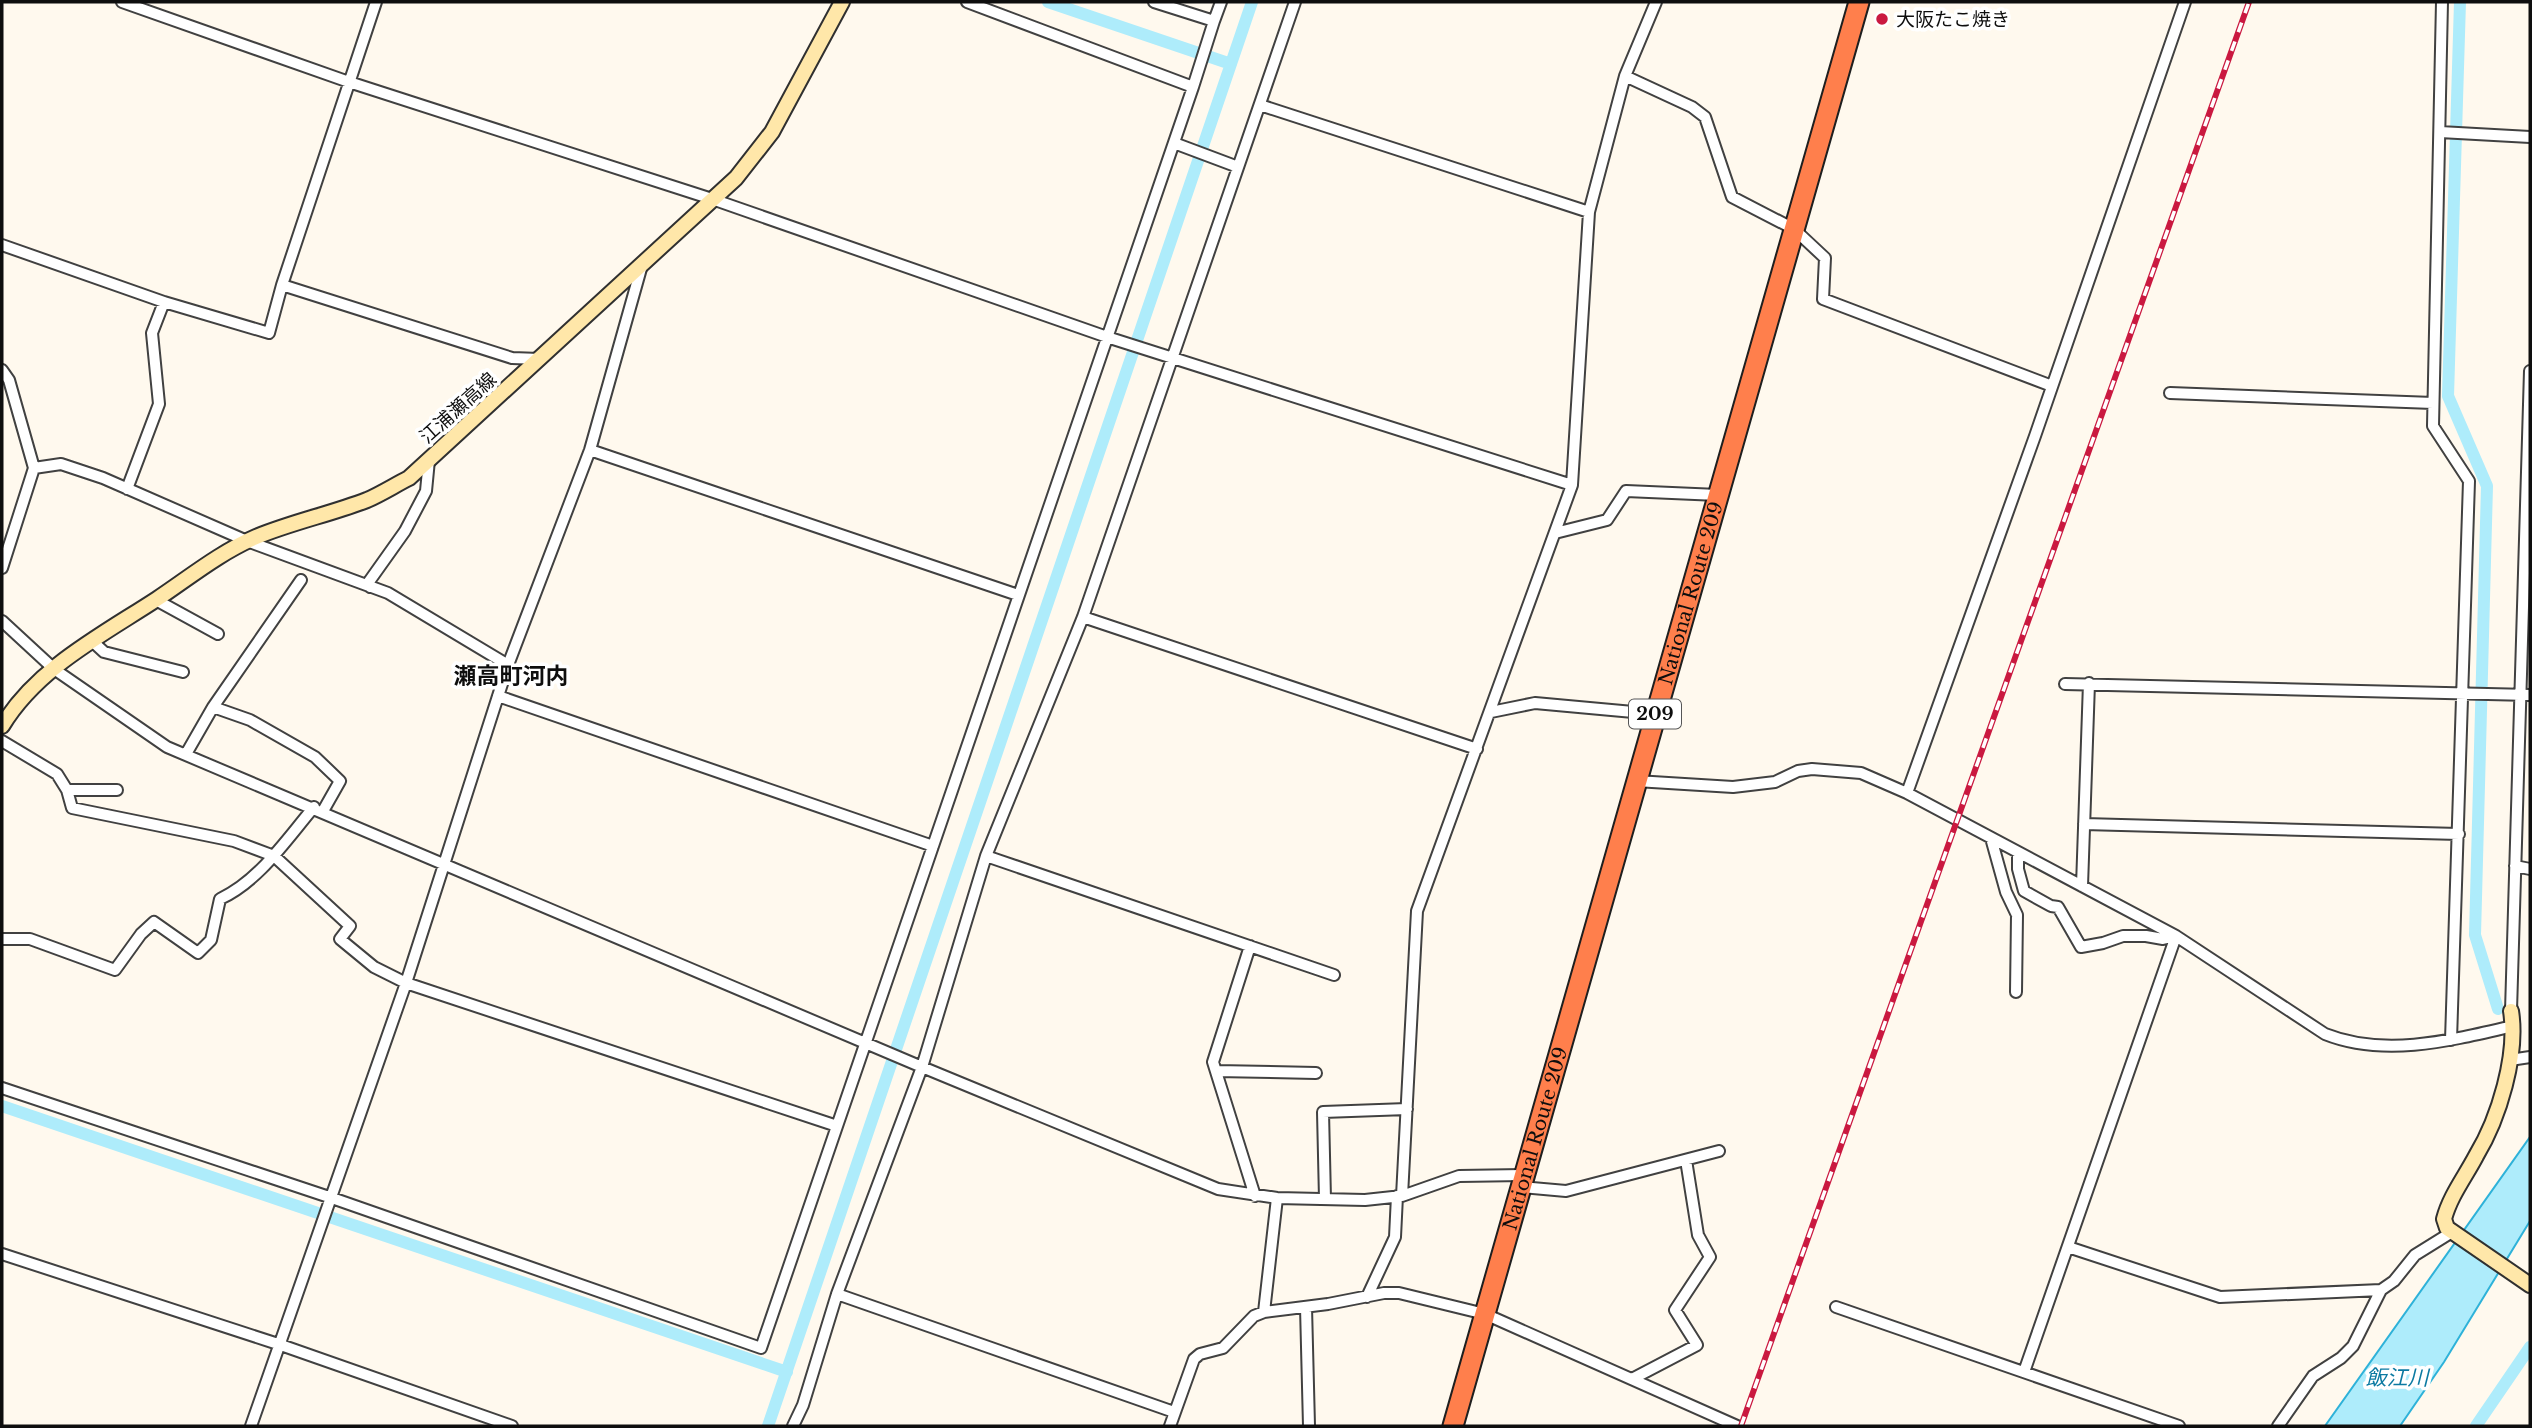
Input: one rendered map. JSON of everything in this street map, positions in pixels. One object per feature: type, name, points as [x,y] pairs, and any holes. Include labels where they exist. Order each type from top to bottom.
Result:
[{"type":"highway","name":"National Route 209","points":[[1453,1426],[1859,2]]},
{"type":"main road","name":"江浦瀬高線","points":[[2,726],[25,696],[54,669],[91,640],[156,600],[222,553],[247,541],[366,500],[409,478],[643,264],[754,158],[772,132],[842,2]]},
{"type":"main road","points":[[2511,1011],[2513,1026],[2510,1060],[2486,1139],[2446,1210],[2444,1219],[2447,1228],[2452,1232],[2526,1280]]},
{"type":"street","points":[[122,2],[349,82],[712,199],[1109,338],[1572,485]]},
{"type":"street","points":[[2,245],[164,302],[269,333],[282,285],[376,2]]},
{"type":"street","points":[[967,2],[1193,87]]},
{"type":"street","points":[[1154,2],[1214,21]]},
{"type":"street","points":[[2,1088],[332,1198],[761,1348],[837,1126],[869,1044],[1018,595],[1176,144],[1221,2]]},
{"type":"street","points":[[793,1426],[803,1405],[837,1294],[922,1067],[986,856],[1083,617],[1235,166],[1260,105],[1295,2]]},
{"type":"street","points":[[1367,1297],[1395,1237],[1407,1109],[1417,911],[1572,485],[1589,212],[1625,76],[1656,2]]},
{"type":"street","points":[[1907,793],[2185,2]]},
{"type":"street","points":[[2442,2],[2433,426],[2469,481],[2451,1040]]},
{"type":"street","points":[[1625,76],[1692,107],[1705,117],[1732,197],[1794,229],[1825,258],[1823,299],[2052,386]]},
{"type":"street","points":[[1260,105],[1589,212]]},
{"type":"street","points":[[2440,132],[2530,137]]},
{"type":"street","points":[[1176,144],[1235,166]]},
{"type":"street","points":[[251,1426],[406,983],[508,665],[590,450],[643,264]]},
{"type":"street","points":[[282,285],[512,358],[540,359]]},
{"type":"street","points":[[127,489],[159,404],[152,333],[164,302]]},
{"type":"street","points":[[2,370],[9,380],[34,468],[2,568]]},
{"type":"street","points":[[2511,1011],[2515,866],[2525,694],[2530,371]]},
{"type":"street","points":[[2170,393],[2433,403]]},
{"type":"street","points":[[590,450],[1018,595]]},
{"type":"street","points":[[370,587],[368,583],[405,531],[426,491],[429,460]]},
{"type":"street","points":[[34,468],[61,464],[103,478],[247,541],[388,593],[508,665]]},
{"type":"street","points":[[1555,533],[1606,520],[1626,491],[1718,495]]},
{"type":"street","points":[[2,528],[13,532]]},
{"type":"street","points":[[186,754],[213,707],[301,580]]},
{"type":"street","points":[[156,600],[218,634]]},
{"type":"street","points":[[1083,617],[1477,749]]},
{"type":"street","points":[[2,621],[54,669],[167,747],[922,1067],[1218,1189],[1277,1198],[1364,1200],[1399,1196],[1459,1176],[1522,1181],[1566,1191],[1719,1151]]},
{"type":"street","points":[[91,640],[104,652],[183,672]]},
{"type":"street","points":[[2082,886],[2089,683]]},
{"type":"street","points":[[2065,684],[2525,694]]},
{"type":"street","points":[[498,696],[933,846]]},
{"type":"street","points":[[1491,712],[1535,703],[1655,714]]},
{"type":"street","points":[[2,939],[30,939],[115,970],[141,934],[154,922],[198,953],[211,940],[220,900],[239,891],[318,809],[340,781],[315,757],[250,720],[213,707]]},
{"type":"street","points":[[2,741],[57,774],[72,808],[234,841],[274,856],[350,926],[340,939],[374,967],[406,983],[837,1126]]},
{"type":"street","points":[[1636,781],[1733,787],[1775,782],[1798,771],[1825,769],[1861,773],[1907,793],[2176,936],[2325,1034],[2361,1045],[2389,1045],[2451,1040],[2513,1026]]},
{"type":"street","points":[[66,790],[117,790]]},
{"type":"street","points":[[2084,824],[2459,834]]},
{"type":"street","points":[[1991,838],[2006,892],[2017,915],[2017,992]]},
{"type":"street","points":[[2018,852],[2018,869],[2024,891],[2058,907],[2081,947],[2123,936],[2163,939],[2176,936]]},
{"type":"street","points":[[986,856],[1334,975]]},
{"type":"street","points":[[2515,866],[2530,869]]},
{"type":"street","points":[[2024,1372],[2176,936]]},
{"type":"street","points":[[1250,946],[1213,1062],[1255,1196]]},
{"type":"street","points":[[2510,1060],[2530,1057]]},
{"type":"street","points":[[1216,1070],[1316,1073]]},
{"type":"street","points":[[1325,1199],[1323,1112],[1407,1109]]},
{"type":"street","points":[[1632,1379],[1697,1345],[1675,1310],[1710,1257],[1698,1235],[1686,1160]]},
{"type":"street","points":[[1264,1312],[1277,1198]]},
{"type":"street","points":[[2278,1426],[2313,1376],[2341,1358],[2353,1346],[2381,1290],[2394,1281],[2415,1255],[2452,1232]]},
{"type":"street","points":[[2068,1247],[2220,1297],[2381,1290]]},
{"type":"street","points":[[2,1254],[278,1344],[512,1426]]},
{"type":"street","points":[[1170,1426],[1194,1359],[1200,1354],[1223,1348],[1254,1316],[1264,1312],[1399,1293],[1485,1314],[1737,1426]]},
{"type":"street","points":[[837,1294],[1174,1412]]},
{"type":"street","points":[[1306,1307],[1308,1426]]},
{"type":"street","points":[[1836,1307],[2179,1426]]},
{"type":"water","name":"飯江川","points":[[2530,1137],[2530,1221],[2444,1362],[2400,1426],[2325,1426]]},
{"type":"waterway","points":[[1048,2],[1231,64]]},
{"type":"waterway","points":[[768,1426],[1252,2]]},
{"type":"waterway","points":[[2460,2],[2448,396],[2487,486],[2475,935],[2498,1009]]},
{"type":"waterway","points":[[2,1106],[787,1372]]},
{"type":"waterway","points":[[2476,1426],[2530,1347]]},
{"type":"railway","points":[[1741,1426],[2249,2]]},
{"type":"place","name":"大阪たこ焼き","points":[[1882,19]]},
{"type":"district","name":"瀬高町河内","points":[[511,676]]}]
